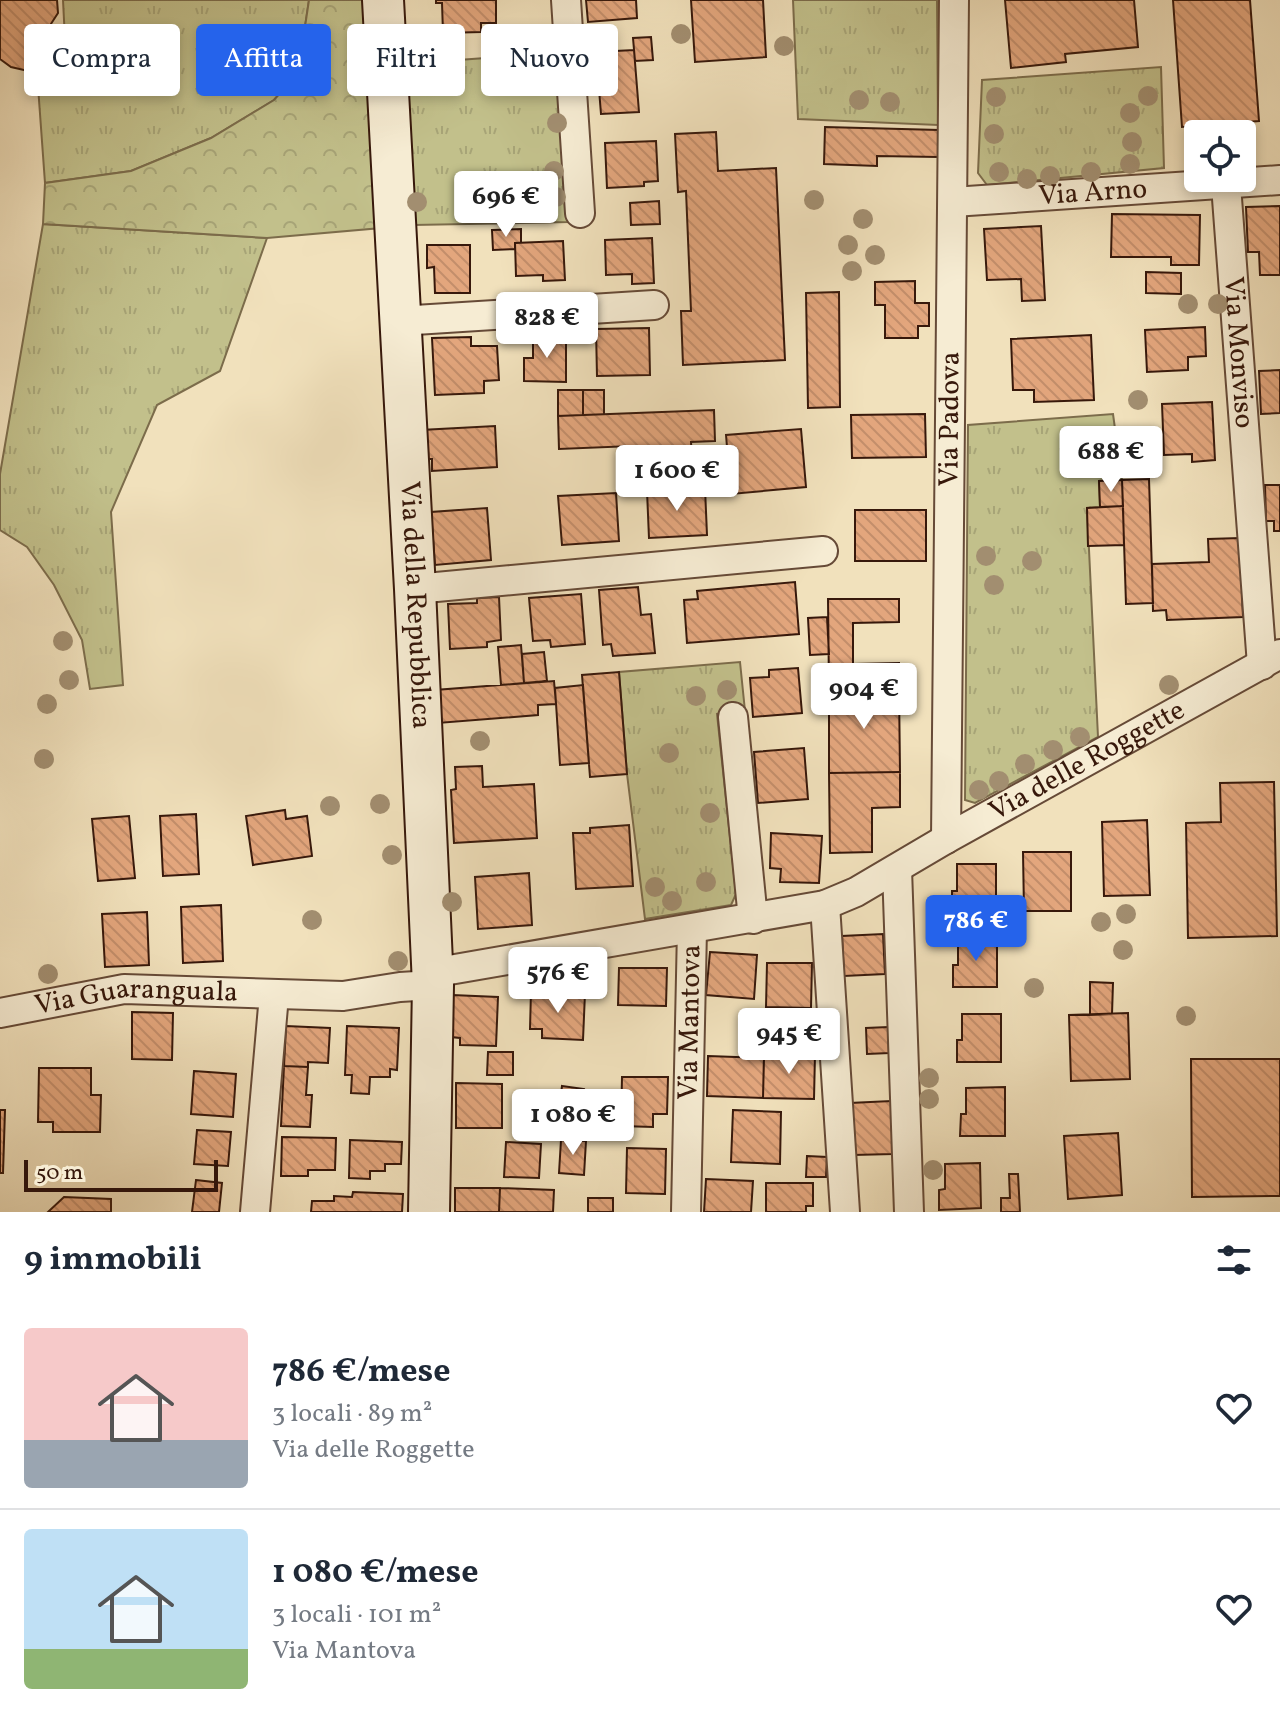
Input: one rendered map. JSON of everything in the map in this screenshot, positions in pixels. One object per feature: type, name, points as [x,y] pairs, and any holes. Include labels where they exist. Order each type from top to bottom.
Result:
[{"type":"street","name":"Via della Repubblica","points":[[383,0],[433,979],[429,1212]]},
{"type":"street","points":[[566,0],[580,213]]},
{"type":"street","name":"Via Padova","points":[[946,839],[954,0]]},
{"type":"street","name":"Via Arno","points":[[1256,182],[1280,180]]},
{"type":"street","name":"Via Arno","points":[[953,202],[1184,188]]},
{"type":"street","name":"Via Monviso","points":[[1227,192],[1271,659]]},
{"type":"street","points":[[399,321],[654,305]]},
{"type":"street","points":[[415,589],[823,551]]},
{"type":"street","name":"Via delle Roggette","points":[[433,979],[825,905],[856,892],[1271,659]]},
{"type":"street","points":[[733,717],[753,919]]},
{"type":"street","points":[[897,869],[909,1212]]},
{"type":"street","points":[[825,905],[845,1212]]},
{"type":"street","name":"Via Mantova","points":[[686,1212],[692,929]]},
{"type":"street","name":"Via Guaranguala","points":[[0,1013],[124,989],[343,996],[433,979]]},
{"type":"street","name":"Via Guaranguala","points":[[255,1212],[274,995]]},
{"type":"green space","points":[[63,0],[309,0],[305,24],[196,24],[196,96],[278,96],[274,100],[211,138],[131,171],[45,183],[39,96],[180,96],[180,24],[64,24]]},
{"type":"green space","points":[[309,0],[365,0],[367,24],[347,24],[347,96],[372,96],[381,228],[267,238],[43,224],[45,183],[131,171],[211,138],[278,96],[331,96],[331,24],[305,24]]},
{"type":"green space","points":[[793,0],[937,0],[938,125],[798,119]]},
{"type":"green space","points":[[481,58],[481,96],[560,96],[569,222],[413,225],[405,96],[465,96],[465,60]]},
{"type":"green space","points":[[1161,67],[1164,168],[987,185],[978,173],[982,80]]},
{"type":"green space","points":[[43,224],[267,238],[220,371],[157,405],[111,512],[123,685],[90,689],[82,640],[54,585],[27,547],[0,530],[0,474]]},
{"type":"green space","points":[[1113,414],[1122,480],[1099,481],[1100,507],[1087,508],[1098,737],[975,803],[965,800],[968,425]]},
{"type":"green space","points":[[740,662],[745,711],[717,714],[736,894],[731,905],[645,919],[627,774],[619,672]]},
{"type":"building","points":[[0,0],[57,0],[58,13],[51,24],[24,24],[24,70],[11,67],[0,59]]},
{"type":"building","points":[[436,0],[496,0],[496,23],[481,23],[481,32],[465,32],[465,24],[443,24],[442,3],[436,3]]},
{"type":"building","points":[[586,0],[636,0],[637,18],[588,22]]},
{"type":"building","points":[[691,0],[763,0],[766,57],[695,62]]},
{"type":"building","points":[[1005,0],[1134,0],[1138,47],[1065,54],[1066,62],[1011,68]]},
{"type":"building","points":[[1173,0],[1250,0],[1259,121],[1184,120],[1182,127]]},
{"type":"building","points":[[651,37],[653,60],[635,61],[633,38]]},
{"type":"building","points":[[634,50],[639,112],[601,114],[600,96],[618,96],[618,51]]},
{"type":"building","points":[[825,127],[939,130],[938,157],[877,156],[877,166],[824,164]]},
{"type":"building","points":[[716,132],[718,171],[776,168],[785,360],[683,365],[681,311],[691,311],[686,191],[678,192],[675,134]]},
{"type":"building","points":[[656,141],[658,181],[644,182],[644,186],[607,188],[605,143]]},
{"type":"building","points":[[659,201],[660,224],[631,225],[630,203]]},
{"type":"building","points":[[1280,206],[1280,275],[1260,275],[1259,252],[1248,252],[1246,207]]},
{"type":"building","points":[[1112,214],[1200,215],[1199,265],[1171,265],[1171,257],[1111,257]]},
{"type":"building","points":[[1041,226],[1045,300],[1022,301],[1021,279],[987,280],[984,229]]},
{"type":"building","points":[[521,229],[521,243],[515,243],[515,249],[493,250],[492,230]]},
{"type":"building","points":[[652,238],[654,283],[632,284],[632,274],[606,275],[605,240]]},
{"type":"building","points":[[563,241],[565,280],[543,281],[543,275],[516,276],[515,243]]},
{"type":"building","points":[[427,245],[470,245],[470,293],[435,293],[434,267],[427,268]]},
{"type":"building","points":[[1146,272],[1181,273],[1181,294],[1146,293]]},
{"type":"building","points":[[915,281],[915,303],[929,303],[929,326],[918,326],[918,338],[885,338],[885,305],[875,305],[875,282]]},
{"type":"building","points":[[839,292],[840,407],[808,408],[806,293]]},
{"type":"building","points":[[1205,327],[1206,356],[1188,357],[1188,370],[1147,372],[1145,330]]},
{"type":"building","points":[[649,328],[650,375],[597,376],[596,329]]},
{"type":"building","points":[[1091,335],[1094,400],[1034,402],[1034,390],[1013,390],[1011,339]]},
{"type":"building","points":[[533,336],[566,337],[566,382],[524,381],[524,358],[533,358]]},
{"type":"building","points":[[471,337],[471,346],[497,346],[499,380],[484,381],[484,393],[435,395],[432,338]]},
{"type":"building","points":[[1280,370],[1280,413],[1261,414],[1259,371]]},
{"type":"building","points":[[558,390],[583,390],[583,415],[558,416]]},
{"type":"building","points":[[583,390],[604,390],[604,415],[583,415]]},
{"type":"building","points":[[1212,402],[1215,460],[1192,462],[1192,454],[1164,455],[1162,404]]},
{"type":"building","points":[[714,410],[715,441],[691,442],[692,458],[632,461],[632,446],[559,449],[558,416]]},
{"type":"building","points":[[925,414],[926,457],[852,458],[851,415]]},
{"type":"building","points":[[495,426],[497,467],[432,471],[432,459],[423,459],[421,430]]},
{"type":"building","points":[[801,429],[806,487],[731,494],[726,435]]},
{"type":"building","points":[[1149,479],[1153,603],[1126,604],[1122,480]]},
{"type":"building","points":[[1122,480],[1123,506],[1100,507],[1099,481]]},
{"type":"building","points":[[1265,485],[1280,485],[1280,531],[1274,531],[1274,521],[1266,521]]},
{"type":"building","points":[[705,488],[707,535],[649,538],[647,491]]},
{"type":"building","points":[[616,493],[619,541],[562,545],[558,496]]},
{"type":"building","points":[[1123,506],[1124,545],[1088,546],[1087,508]]},
{"type":"building","points":[[487,508],[491,560],[435,565],[431,512]]},
{"type":"building","points":[[855,510],[926,510],[926,561],[855,561]]},
{"type":"building","points":[[1240,538],[1243,617],[1167,620],[1166,610],[1153,611],[1152,564],[1209,562],[1208,539]]},
{"type":"building","points":[[795,582],[799,634],[687,643],[684,600],[698,599],[697,591]]},
{"type":"building","points":[[638,587],[641,615],[651,614],[655,653],[613,656],[611,644],[603,645],[599,590]]},
{"type":"building","points":[[581,594],[585,644],[551,647],[550,640],[533,641],[529,598]]},
{"type":"building","points":[[499,597],[501,640],[487,642],[487,647],[450,649],[448,604],[477,603],[477,598]]},
{"type":"building","points":[[828,599],[899,599],[899,622],[853,623],[853,664],[899,663],[899,688],[829,689]]},
{"type":"building","points":[[827,617],[829,654],[810,655],[808,618]]},
{"type":"building","points":[[521,645],[524,683],[501,685],[498,647]]},
{"type":"building","points":[[544,652],[547,681],[524,683],[522,654]]},
{"type":"building","points":[[798,668],[802,713],[753,717],[750,678],[769,677],[769,670]]},
{"type":"building","points":[[619,672],[627,774],[590,777],[582,675]]},
{"type":"building","points":[[554,681],[556,704],[538,705],[538,715],[438,723],[435,690]]},
{"type":"building","points":[[583,685],[589,763],[560,765],[555,688]]},
{"type":"building","points":[[899,688],[900,772],[829,773],[829,689]]},
{"type":"building","points":[[804,748],[808,799],[758,803],[754,752]]},
{"type":"building","points":[[482,766],[483,787],[534,784],[537,838],[454,843],[451,790],[456,789],[455,767]]},
{"type":"building","points":[[900,772],[900,807],[872,808],[872,852],[830,853],[829,773]]},
{"type":"building","points":[[1274,782],[1277,936],[1188,938],[1186,823],[1221,822],[1220,783]]},
{"type":"building","points":[[285,810],[286,819],[307,816],[312,856],[253,865],[246,816]]},
{"type":"building","points":[[196,814],[199,874],[163,876],[160,816]]},
{"type":"building","points":[[129,816],[135,878],[98,881],[92,819]]},
{"type":"building","points":[[1147,820],[1150,895],[1104,896],[1102,822]]},
{"type":"building","points":[[629,825],[633,886],[576,889],[573,833],[590,833],[590,828]]},
{"type":"building","points":[[771,833],[822,836],[819,883],[780,882],[781,869],[770,868]]},
{"type":"building","points":[[1023,852],[1071,852],[1071,911],[1024,911]]},
{"type":"building","points":[[957,864],[996,864],[996,913],[952,913],[952,891],[957,891]]},
{"type":"building","points":[[529,873],[532,925],[478,929],[475,877]]},
{"type":"building","points":[[221,905],[223,961],[183,963],[181,907]]},
{"type":"building","points":[[147,912],[149,965],[105,967],[102,914]]},
{"type":"building","points":[[883,934],[885,974],[844,976],[842,936]]},
{"type":"building","points":[[958,938],[997,938],[997,987],[953,987],[953,965],[958,965]]},
{"type":"building","points":[[710,952],[757,955],[754,999],[706,995]]},
{"type":"building","points":[[767,963],[812,963],[811,1008],[766,1007]]},
{"type":"building","points":[[619,968],[667,968],[666,1006],[618,1005]]},
{"type":"building","points":[[1090,982],[1113,983],[1112,1014],[1090,1015]]},
{"type":"building","points":[[531,991],[585,993],[583,1040],[542,1038],[542,1029],[530,1029]]},
{"type":"building","points":[[452,995],[498,997],[496,1046],[460,1045],[460,1038],[451,1037]]},
{"type":"building","points":[[132,1012],[173,1013],[172,1060],[132,1059]]},
{"type":"building","points":[[1128,1013],[1130,1079],[1071,1081],[1069,1015]]},
{"type":"building","points":[[962,1014],[1001,1014],[1001,1062],[957,1062],[957,1040],[962,1040]]},
{"type":"building","points":[[286,1026],[330,1028],[328,1063],[308,1062],[308,1067],[284,1066]]},
{"type":"building","points":[[347,1026],[399,1028],[397,1070],[390,1069],[390,1077],[370,1077],[369,1094],[351,1093],[352,1075],[345,1075]]},
{"type":"building","points":[[888,1027],[889,1053],[867,1054],[866,1028]]},
{"type":"building","points":[[488,1052],[513,1052],[513,1075],[487,1075]]},
{"type":"building","points":[[764,1054],[815,1054],[814,1099],[763,1098]]},
{"type":"building","points":[[708,1056],[764,1058],[763,1098],[707,1096]]},
{"type":"building","points":[[1191,1059],[1280,1059],[1280,1196],[1192,1197]]},
{"type":"building","points":[[284,1066],[308,1067],[306,1095],[312,1095],[310,1127],[281,1126]]},
{"type":"building","points":[[39,1068],[91,1068],[91,1095],[101,1095],[100,1132],[53,1132],[53,1122],[38,1122]]},
{"type":"building","points":[[194,1071],[236,1074],[233,1117],[191,1114]]},
{"type":"building","points":[[622,1077],[668,1077],[667,1114],[653,1114],[653,1127],[621,1126]]},
{"type":"building","points":[[456,1083],[502,1084],[502,1128],[456,1128]]},
{"type":"building","points":[[562,1086],[584,1089],[581,1112],[559,1109]]},
{"type":"building","points":[[1005,1087],[1005,1136],[960,1136],[961,1114],[966,1114],[966,1088]]},
{"type":"building","points":[[891,1101],[893,1154],[853,1155],[850,1103]]},
{"type":"building","points":[[0,1110],[5,1110],[3,1173],[0,1173]]},
{"type":"building","points":[[589,1110],[605,1111],[604,1138],[587,1137]]},
{"type":"building","points":[[733,1110],[781,1112],[780,1164],[731,1162]]},
{"type":"building","points":[[197,1130],[231,1132],[228,1166],[194,1164]]},
{"type":"building","points":[[1118,1133],[1122,1195],[1068,1199],[1064,1136]]},
{"type":"building","points":[[282,1137],[336,1138],[335,1170],[308,1170],[308,1176],[281,1176]]},
{"type":"building","points":[[350,1140],[402,1142],[401,1164],[385,1164],[385,1171],[370,1171],[370,1179],[349,1178]]},
{"type":"building","points":[[561,1140],[586,1141],[584,1175],[559,1173]]},
{"type":"building","points":[[506,1142],[541,1144],[539,1178],[504,1177]]},
{"type":"building","points":[[627,1148],[666,1149],[665,1194],[626,1193]]},
{"type":"building","points":[[807,1156],[827,1157],[826,1177],[806,1177]]},
{"type":"building","points":[[980,1163],[981,1208],[939,1210],[939,1190],[945,1189],[945,1164]]},
{"type":"building","points":[[1009,1174],[1018,1174],[1020,1212],[1001,1212],[1001,1198],[1010,1198]]},
{"type":"building","points":[[706,1179],[753,1181],[751,1212],[704,1212]]},
{"type":"building","points":[[196,1180],[222,1183],[219,1212],[192,1212]]},
{"type":"building","points":[[766,1183],[813,1183],[813,1206],[806,1206],[806,1212],[766,1212]]},
{"type":"building","points":[[455,1188],[500,1188],[499,1212],[455,1212]]},
{"type":"building","points":[[500,1188],[554,1190],[553,1212],[499,1212]]},
{"type":"building","points":[[353,1192],[403,1194],[402,1212],[311,1212],[312,1201],[334,1201],[334,1196],[352,1197]]},
{"type":"building","points":[[64,1197],[111,1199],[111,1212],[48,1212]]},
{"type":"building","points":[[588,1198],[613,1198],[613,1212],[588,1212]]}]
